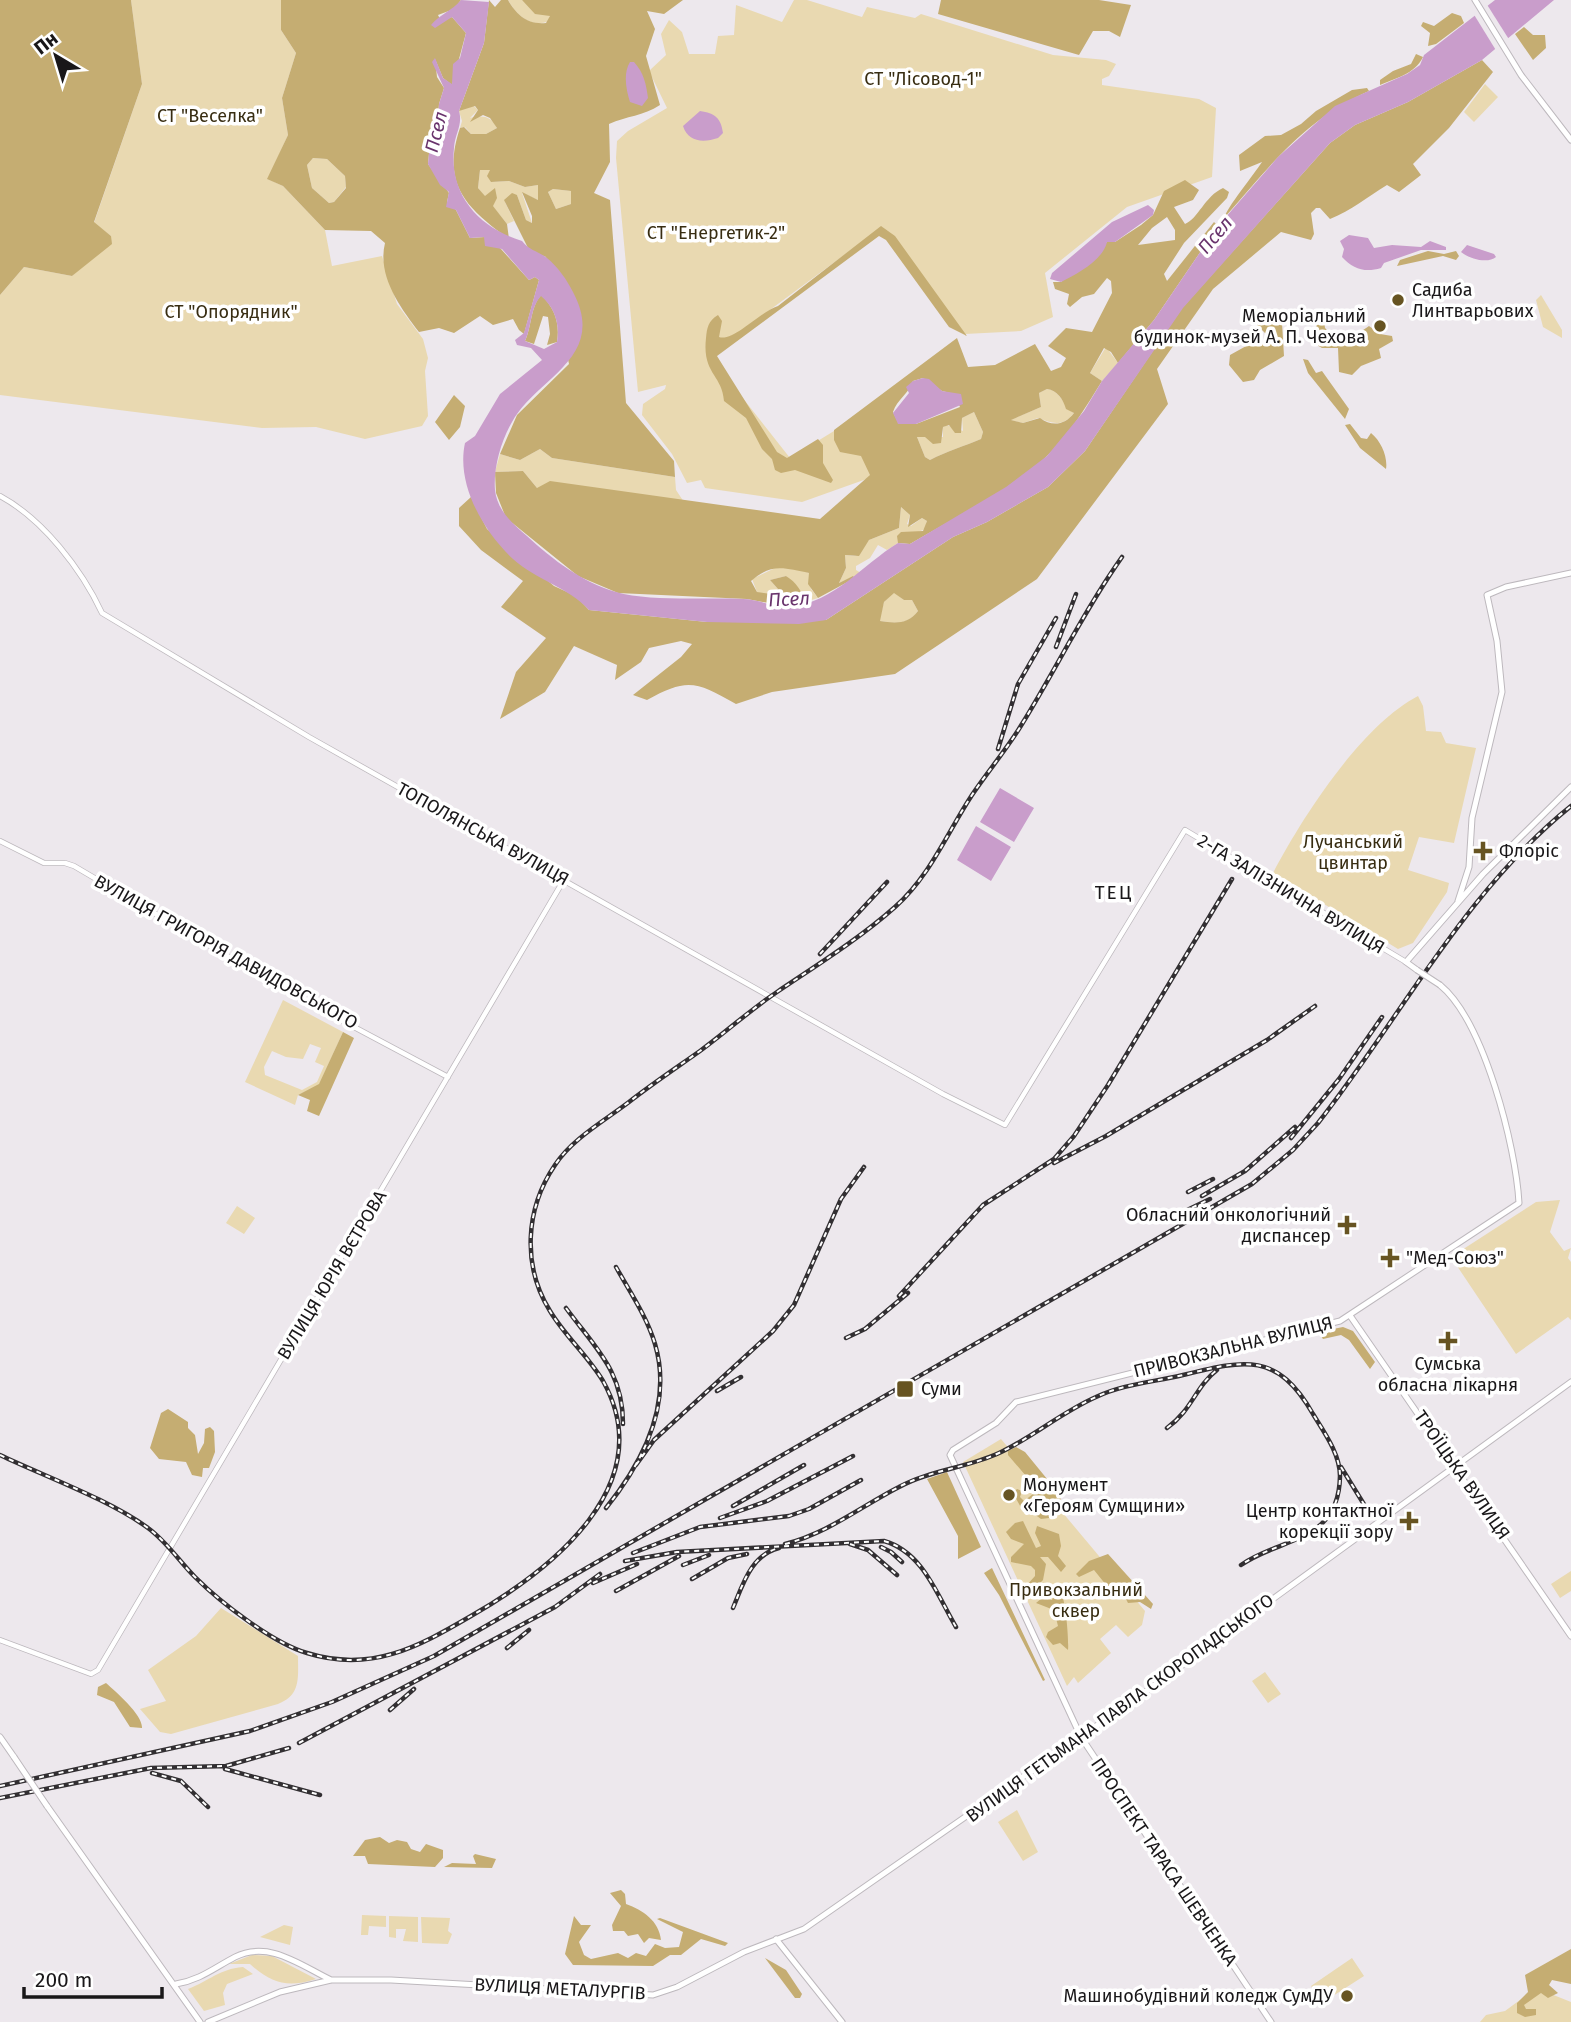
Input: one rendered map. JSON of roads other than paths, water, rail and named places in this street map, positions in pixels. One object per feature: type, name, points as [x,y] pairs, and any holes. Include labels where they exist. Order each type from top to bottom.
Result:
[{"type":"main road","points":[[1475,0],[1521,75],[1571,140]]},
{"type":"main road","points":[[1458,901],[1469,867],[1472,818],[1502,692],[1497,641],[1487,596],[1506,587],[1571,573]]},
{"type":"main road","points":[[1406,962],[1458,901],[1533,821],[1571,787]]},
{"type":"main road","name":"ПРИВОКЗАЛЬНА ВУЛИЦЯ","points":[[977,1435],[996,1423],[1016,1402],[1351,1317],[1520,1203],[1497,1094],[1480,1050],[1460,1008],[1440,985],[1406,962]]},
{"type":"main road","name":"ТРОЇЦЬКА ВУЛИЦЯ","points":[[1351,1317],[1455,1464],[1571,1636]]},
{"type":"main road","name":"ВУЛИЦЯ ГЕТЬМАНА ПАВЛА СКОРОПАДСЬКОГО","points":[[776,1940],[816,1922],[1081,1737],[1571,1382]]},
{"type":"main road","name":"ПРОСПЕКТ ТАРАСА ШЕВЧЕНКА","points":[[977,1435],[953,1450],[950,1458],[1081,1737],[1271,2022]]},
{"type":"main road","points":[[0,1737],[176,1984],[200,2022]]},
{"type":"main road","points":[[776,1940],[842,2022]]},
{"type":"main road","name":"ВУЛИЦЯ МЕТАЛУРГІВ","points":[[208,2022],[280,1992],[331,1980],[380,1979],[653,1995],[677,1987],[744,1952],[776,1940]]},
{"type":"main road","name":"ВУЛИЦЯ МЕТАЛУРГІВ","points":[[176,1984],[197,1981],[236,1956],[253,1951],[271,1951],[331,1980]]},
{"type":"street","name":"ТОПОЛЯНСЬКА ВУЛИЦЯ","points":[[0,496],[23,513],[56,545],[94,596],[102,613],[309,737],[565,878],[766,995],[1005,1125]]},
{"type":"street","name":"2-ГА ЗАЛІЗНИЧНА ВУЛИЦЯ","points":[[1005,1125],[1185,830],[1406,962]]},
{"type":"street","name":"ВУЛИЦЯ ГРИГОРІЯ ДАВИДОВСЬКОГО","points":[[0,841],[44,863],[74,866],[300,997],[448,1077]]},
{"type":"street","name":"ВУЛИЦЯ ЮРІЯ ВЄТРОВА","points":[[0,1640],[91,1674],[98,1670],[565,878]]},
{"type":"water","name":"Псел","points":[[461,0],[489,2],[484,43],[459,111],[454,165],[462,195],[481,219],[493,228],[522,241],[551,262],[568,283],[581,313],[582,332],[577,348],[568,362],[517,414],[503,441],[495,481],[496,497],[502,510],[516,526],[558,562],[603,588],[630,595],[749,599],[790,607],[821,598],[898,543],[910,544],[1006,487],[1047,456],[1084,411],[1102,381],[1154,320],[1218,226],[1278,157],[1335,106],[1407,74],[1420,65],[1424,55],[1495,0],[1554,0],[1482,60],[1408,102],[1355,125],[1330,143],[1183,308],[1085,451],[1048,487],[987,522],[953,537],[826,620],[799,624],[707,622],[589,610],[572,595],[513,559],[482,521],[474,506],[464,474],[465,443],[475,436],[500,394],[542,360],[531,348],[517,345],[515,340],[524,333],[539,280],[535,277],[529,280],[502,249],[485,246],[484,237],[470,238],[456,210],[446,207],[449,192],[440,185],[428,164],[430,143],[436,142],[439,104],[444,88],[432,62],[435,58],[443,78],[452,84],[453,64],[460,58],[466,33],[452,17],[435,28],[431,25]],"holes":[[[541,296],[555,317],[558,335],[557,342],[544,349],[525,341],[533,312]]]},
{"type":"water","points":[[630,62],[637,66],[645,83],[648,98],[642,106],[630,102],[626,76]]},
{"type":"water","points":[[700,111],[710,113],[719,120],[723,133],[718,138],[697,140],[685,131],[683,126]]},
{"type":"water","points":[[1148,205],[1154,210],[1153,215],[1115,242],[1107,242],[1105,249],[1089,266],[1061,282],[1050,279],[1052,273],[1112,222]]},
{"type":"water","points":[[1349,235],[1368,238],[1374,248],[1392,245],[1421,247],[1430,241],[1446,247],[1446,250],[1421,250],[1384,263],[1381,268],[1365,270],[1355,267],[1342,257],[1344,249],[1340,241]]},
{"type":"water","points":[[1467,245],[1496,257],[1478,260],[1469,257],[1461,252]]},
{"type":"water","points":[[923,378],[929,379],[942,391],[961,394],[963,404],[916,424],[898,424],[893,413],[909,393],[906,387]]},
{"type":"water","points":[[1000,788],[1034,808],[1014,842],[980,822]]},
{"type":"water","points":[[976,826],[1011,847],[991,881],[957,860]]},
{"type":"railway","points":[[0,1455],[96,1498],[133,1518],[155,1533],[189,1571],[233,1610],[279,1641],[307,1653],[352,1660],[393,1654],[432,1638],[471,1616],[534,1574],[563,1549],[589,1520],[608,1489],[618,1455],[617,1419],[603,1381],[550,1311],[535,1275],[531,1257],[533,1219],[545,1182],[562,1156],[589,1131],[767,999],[852,941],[907,895],[928,868],[972,795],[1016,733],[1122,557]]},
{"type":"railway","points":[[1056,647],[1076,594]]},
{"type":"railway","points":[[998,749],[1018,684],[1056,618]]},
{"type":"railway","points":[[0,1786],[250,1731],[332,1702],[434,1656],[1252,1184],[1293,1150],[1318,1123],[1466,916],[1498,876],[1571,806]]},
{"type":"railway","points":[[899,1296],[983,1205],[1054,1159],[1074,1136],[1108,1085],[1232,879]]},
{"type":"railway","points":[[820,954],[887,882]]},
{"type":"railway","points":[[1054,1163],[1106,1136],[1267,1040],[1315,1006]]},
{"type":"railway","points":[[1291,1138],[1339,1079],[1382,1017]]},
{"type":"railway","points":[[1202,1196],[1245,1171],[1295,1127]]},
{"type":"railway","points":[[636,1465],[654,1440],[773,1331],[794,1305],[841,1199],[864,1167]]},
{"type":"railway","points":[[1188,1192],[1213,1179]]},
{"type":"railway","points":[[1183,1212],[1210,1199]]},
{"type":"railway","points":[[606,1508],[643,1452],[657,1411],[660,1389],[660,1367],[652,1334],[616,1267]]},
{"type":"railway","points":[[846,1338],[865,1329],[908,1293]]},
{"type":"railway","points":[[566,1308],[606,1361],[613,1375],[622,1405],[623,1424]]},
{"type":"railway","points":[[785,1544],[830,1526],[911,1481],[999,1453],[1083,1403],[1106,1393],[1128,1386],[1241,1364],[1272,1370],[1286,1379],[1300,1394],[1331,1444],[1340,1476],[1337,1498],[1330,1514],[1319,1526],[1241,1565]]},
{"type":"railway","points":[[1167,1428],[1183,1413],[1217,1370]]},
{"type":"railway","points":[[717,1391],[741,1377]]},
{"type":"railway","points":[[720,1518],[767,1501],[853,1456]]},
{"type":"railway","points":[[733,1506],[804,1465]]},
{"type":"railway","points":[[1341,1467],[1365,1506]]},
{"type":"railway","points":[[633,1553],[700,1527],[789,1516],[809,1509],[861,1480]]},
{"type":"railway","points":[[625,1561],[677,1552],[884,1541],[898,1547],[919,1565],[956,1627]]},
{"type":"railway","points":[[850,1544],[868,1550],[897,1575]]},
{"type":"railway","points":[[881,1547],[902,1562]]},
{"type":"railway","points":[[733,1608],[755,1564],[761,1557],[779,1548]]},
{"type":"railway","points":[[692,1579],[728,1558],[747,1554]]},
{"type":"railway","points":[[683,1565],[709,1555]]},
{"type":"railway","points":[[616,1591],[679,1556]]},
{"type":"railway","points":[[593,1583],[637,1564]]},
{"type":"railway","points":[[299,1743],[555,1607],[600,1574]]},
{"type":"railway","points":[[507,1648],[529,1630]]},
{"type":"railway","points":[[390,1710],[414,1689]]},
{"type":"railway","points":[[0,1798],[151,1768],[226,1766],[289,1748]]},
{"type":"railway","points":[[225,1769],[320,1795]]},
{"type":"railway","points":[[152,1773],[181,1781],[208,1807]]},
{"type":"place","name":"Садиба Линтварьових","points":[[1398,300]]},
{"type":"place","name":"Меморіальний будинок-музей А. П. Чехова","points":[[1380,326]]},
{"type":"place","name":"Флоріс","points":[[1483,851]]},
{"type":"place","name":"Обласний онкологічний диспансер","points":[[1347,1225]]},
{"type":"place","name":"\"Мед-Союз\"","points":[[1390,1258]]},
{"type":"place","name":"Сумська обласна лікарня","points":[[1448,1341]]},
{"type":"place","name":"Суми","points":[[905,1389]]},
{"type":"place","name":"Монумент «Героям Сумщини»","points":[[1009,1495]]},
{"type":"place","name":"Центр контактної корекції зору","points":[[1409,1521]]},
{"type":"place","name":"Машинобудівний коледж СумДУ","points":[[1347,1996]]},
{"type":"district","name":"ТЕЦ","points":[[1114,892]]},
{"type":"park label","name":"СТ \"Лісовод-1\"","points":[[923,79]]},
{"type":"park label","name":"СТ \"Веселка\"","points":[[210,116]]},
{"type":"park label","name":"СТ \"Енергетик-2\"","points":[[716,233]]},
{"type":"park label","name":"СТ \"Опорядник\"","points":[[231,312]]},
{"type":"park label","name":"Лучанський цвинтар","points":[[1353,852]]},
{"type":"park label","name":"Привокзальний сквер","points":[[1076,1600]]}]
